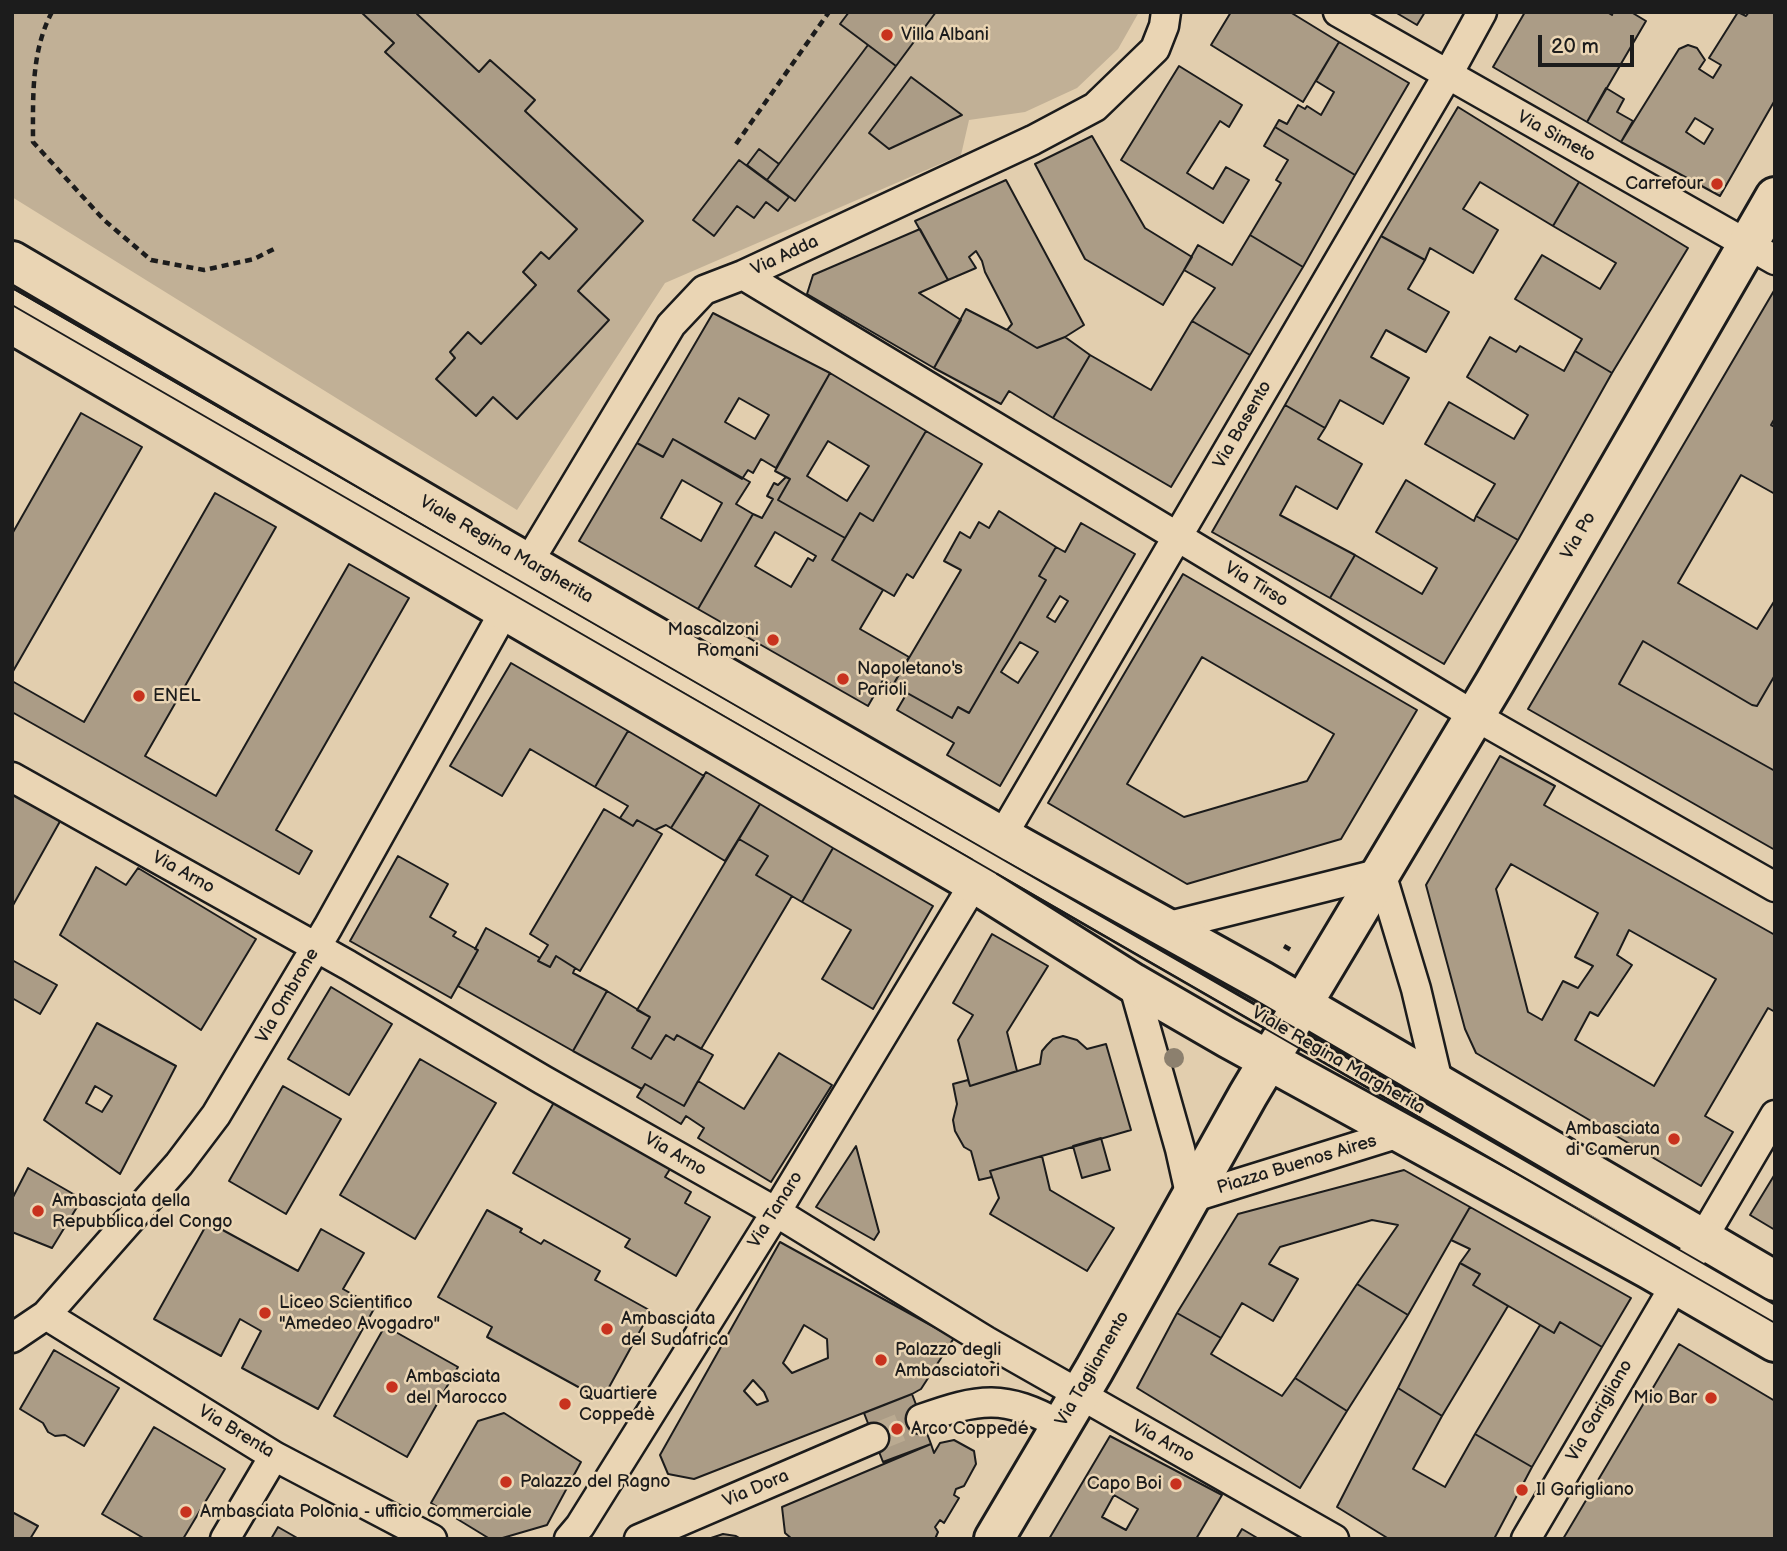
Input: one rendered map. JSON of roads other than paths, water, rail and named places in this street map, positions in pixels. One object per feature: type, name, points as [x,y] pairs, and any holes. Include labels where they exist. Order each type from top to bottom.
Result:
[{"type":"main road","name":"Via Po","points":[[1381,873],[1761,251],[1775,197]]},
{"type":"main road","name":"Viale Regina Margherita","points":[[12,261],[517,587],[988,860],[1166,927],[1403,1132],[1688,1262],[1775,1280]]},
{"type":"main road","name":"Viale Regina Margherita","points":[[12,324],[517,587],[988,860],[1133,983],[1439,1086],[1688,1262],[1775,1342]]},
{"type":"main road","name":"Piazza Buenos Aires","points":[[1191,1198],[1285,1032],[1381,873]]},
{"type":"main road","name":"Via Tagliamento","points":[[994,1539],[1191,1198]]},
{"type":"street","name":"Via Adda","points":[[517,587],[671,325],[704,290],[743,275],[1033,140],[1095,107],[1155,49],[1166,12]]},
{"type":"street","name":"Via Simeto","points":[[1338,12],[1447,76],[1761,251]]},
{"type":"street","name":"Via Basento","points":[[988,860],[1482,12]]},
{"type":"street","name":"Via Tirso","points":[[743,275],[1475,716],[1775,887]]},
{"type":"street","name":"Via Ombrone","points":[[12,1338],[46,1315],[205,1132],[245,1071],[316,947],[517,587]]},
{"type":"street","name":"Via Arno","points":[[12,777],[316,947],[775,1212],[986,1340],[1070,1410],[1334,1539]]},
{"type":"street","name":"Via Tanaro","points":[[572,1536],[775,1212],[988,860]]},
{"type":"street","points":[[1166,927],[1381,873],[1416,989],[1439,1086]]},
{"type":"street","points":[[1133,983],[1180,1149],[1191,1198]]},
{"type":"street","name":"Via Garigliano","points":[[1526,1539],[1775,1115]]},
{"type":"street","name":"Piazza Buenos Aires","points":[[1191,1198],[1403,1132]]},
{"type":"street","name":"Via Brenta","points":[[46,1315],[274,1456],[432,1539]]},
{"type":"street","points":[[921,1419],[965,1405],[991,1401],[1024,1408],[1070,1410]]},
{"type":"street","name":"Via Dora","points":[[639,1539],[874,1438]]},
{"type":"street","points":[[225,1539],[274,1456]]},
{"type":"lane","name":"Viale Regina Margherita","points":[[12,297],[517,587]]},
{"type":"lane","name":"Viale Regina Margherita","points":[[988,860],[1775,1314]]},
{"type":"tunnel","points":[[874,1438],[921,1419]]},
{"type":"tram line","points":[[12,288],[1775,1305]]},
{"type":"tram line","points":[[12,305],[1775,1323]]},
{"type":"place","name":"Villa Albani","points":[[887,35]]},
{"type":"place","name":"Carrefour","points":[[1717,184]]},
{"type":"place","name":"Mascalzoni Romani","points":[[773,640]]},
{"type":"place","name":"Napoletano's Parioli","points":[[843,679]]},
{"type":"place","name":"ENEL","points":[[139,696]]},
{"type":"place","name":"Ambasciata di Camerun","points":[[1674,1139]]},
{"type":"place","name":"Ambasciata della Repubblica del Congo","points":[[38,1211]]},
{"type":"place","name":"Liceo Scientifico \"Amedeo Avogadro\"","points":[[265,1313]]},
{"type":"place","name":"Ambasciata del Sudafrica","points":[[607,1329]]},
{"type":"place","name":"Palazzo degli Ambasciatori","points":[[881,1360]]},
{"type":"place","name":"Ambasciata del Marocco","points":[[392,1387]]},
{"type":"place","name":"Mio Bar","points":[[1711,1398]]},
{"type":"place","name":"Quartiere Coppedè","points":[[565,1404]]},
{"type":"place","name":"Arco Coppedé","points":[[897,1429]]},
{"type":"place","name":"Palazzo del Ragno","points":[[506,1482]]},
{"type":"place","name":"Capo Boi","points":[[1176,1484]]},
{"type":"place","name":"Il Garigliano","points":[[1522,1490]]},
{"type":"place","name":"Ambasciata Polonia - ufficio commerciale","points":[[186,1512]]}]
